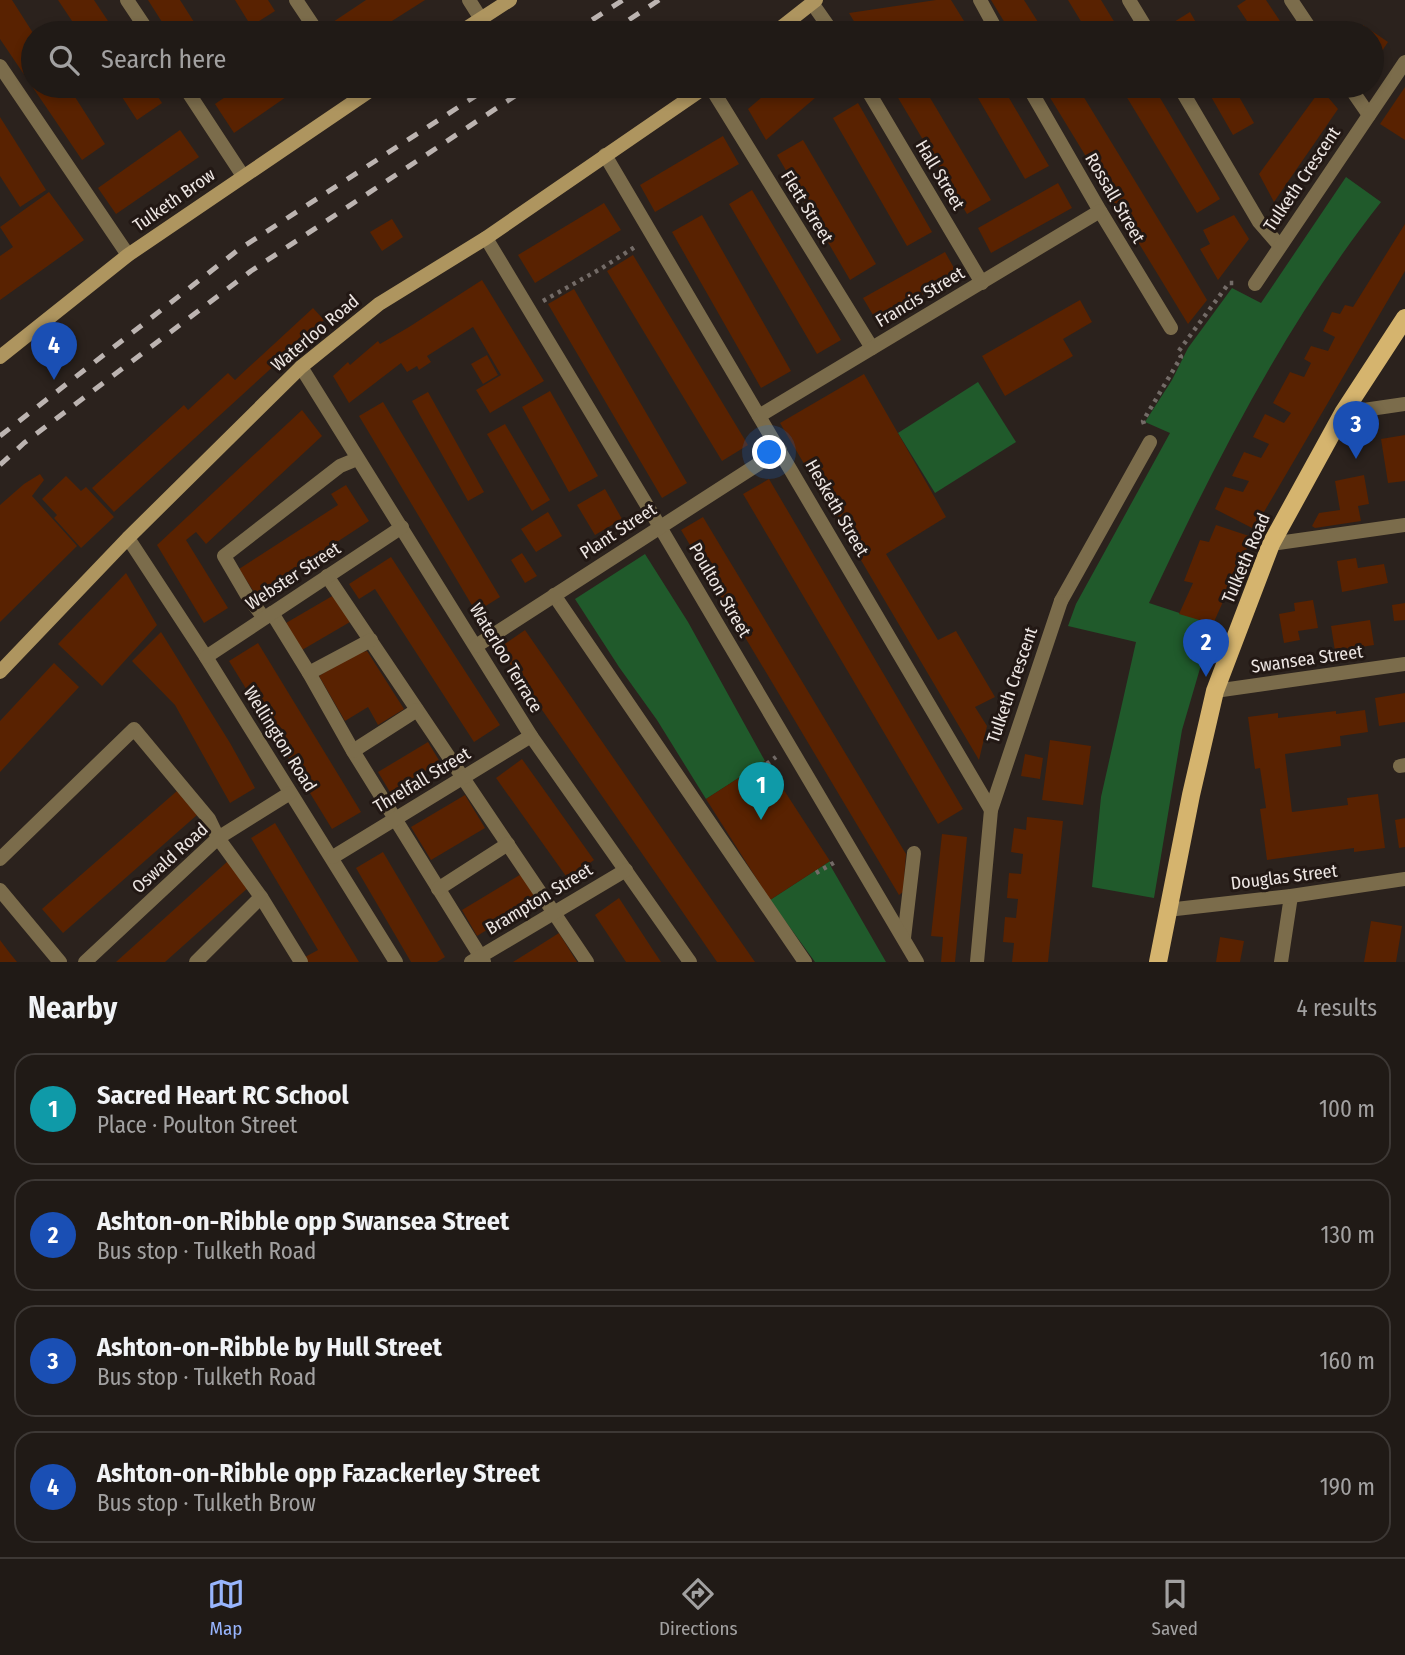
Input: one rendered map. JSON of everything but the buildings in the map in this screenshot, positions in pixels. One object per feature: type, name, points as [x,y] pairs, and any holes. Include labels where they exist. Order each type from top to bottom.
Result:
[{"type":"main road","name":"Tulketh Road","points":[[1158,962],[1215,691],[1271,544],[1343,413],[1405,318]]},
{"type":"street","points":[[127,0],[141,21]]},
{"type":"street","points":[[296,0],[310,21]]},
{"type":"street","points":[[469,0],[481,19]]},
{"type":"street","points":[[478,21],[510,0]]},
{"type":"street","points":[[979,0],[991,21]]},
{"type":"street","points":[[1129,0],[1142,21]]},
{"type":"street","points":[[1291,0],[1306,21]]},
{"type":"street","points":[[789,21],[814,2],[826,21]]},
{"type":"street","name":"Tulketh Crescent","points":[[1384,93],[1405,62]]},
{"type":"street","points":[[0,66],[21,97]]},
{"type":"street","points":[[22,98],[128,255]]},
{"type":"street","points":[[192,98],[243,176]]},
{"type":"street","name":"Tulketh Brow","points":[[0,357],[128,255],[243,176],[347,98]]},
{"type":"street","name":"Waterloo Road","points":[[0,672],[128,538],[301,367],[379,304],[486,238],[690,98]]},
{"type":"street","name":"Flett Street","points":[[716,98],[872,348]]},
{"type":"street","name":"Hall Street","points":[[872,98],[982,283]]},
{"type":"street","name":"Rossall Street","points":[[1035,98],[1171,328]]},
{"type":"street","points":[[1186,98],[1259,222],[1280,246]]},
{"type":"street","points":[[1357,98],[1369,115]]},
{"type":"street","name":"Tulketh Crescent","points":[[1255,284],[1381,98]]},
{"type":"street","name":"Hesketh Street","points":[[605,155],[991,810]]},
{"type":"street","name":"Francis Street","points":[[759,416],[1100,211]]},
{"type":"street","name":"Poulton Street","points":[[486,238],[917,962]]},
{"type":"street","name":"Waterloo Terrace","points":[[301,367],[531,736],[690,962]]},
{"type":"street","points":[[1343,413],[1405,404]]},
{"type":"street","name":"Tulketh Crescent","points":[[977,962],[991,810],[1061,601],[1150,442]]},
{"type":"street","name":"Plant Street","points":[[477,646],[780,450]]},
{"type":"street","points":[[357,459],[340,466],[225,556],[248,597],[268,616],[309,673],[478,960]]},
{"type":"street","points":[[1271,544],[1405,525]]},
{"type":"street","name":"Webster Street","points":[[206,657],[402,527]]},
{"type":"street","name":"Wellington Road","points":[[128,538],[333,857],[396,962]]},
{"type":"street","points":[[327,576],[587,962]]},
{"type":"street","points":[[554,596],[805,962]]},
{"type":"street","points":[[309,673],[371,640]]},
{"type":"street","name":"Swansea Street","points":[[1215,691],[1405,664]]},
{"type":"street","points":[[353,751],[417,710]]},
{"type":"street","points":[[0,859],[134,729],[209,819],[218,838],[261,897],[300,962]]},
{"type":"street","name":"Threlfall Street","points":[[333,857],[531,736]]},
{"type":"street","name":"Oswald Road","points":[[85,962],[218,838],[290,793]]},
{"type":"street","points":[[438,889],[508,844]]},
{"type":"street","points":[[904,938],[914,853]]},
{"type":"street","name":"Brampton Street","points":[[478,960],[626,870]]},
{"type":"street","name":"Douglas Street","points":[[1167,911],[1405,879]]},
{"type":"street","points":[[0,890],[60,962]]},
{"type":"street","points":[[1281,962],[1291,896]]},
{"type":"street","points":[[196,962],[261,897]]},
{"type":"path","points":[[530,308],[602,268],[653,235]]},
{"type":"path","points":[[1150,442],[1143,421],[1181,357],[1178,352],[1229,283],[1255,284]]},
{"type":"green space","points":[[1346,177],[1381,202],[1314,296],[1254,396],[1149,603],[1213,624],[1182,730],[1154,898],[1092,887],[1101,797],[1136,642],[1068,626],[1076,604],[1170,433],[1145,422],[1172,380],[1188,348],[1232,288],[1261,303]]},
{"type":"green space","points":[[978,382],[1016,442],[935,493],[898,433]]},
{"type":"green space","points":[[645,554],[688,622],[765,761],[706,799],[657,720],[575,599]]},
{"type":"green space","points":[[830,861],[886,962],[815,962],[770,900]]},
{"type":"railway","points":[[591,21],[623,0]]},
{"type":"railway","points":[[627,21],[659,0]]},
{"type":"railway","points":[[0,436],[238,250],[472,98]]},
{"type":"railway","points":[[0,465],[24,443],[251,271],[512,98]]},
{"type":"place","name":"Ashton-on-Ribble opp Fazackerley Street","points":[[54,380]]},
{"type":"place","name":"Ashton-on-Ribble by Hull Street","points":[[1356,459]]},
{"type":"place","name":"Ashton-on-Ribble opp Swansea Street","points":[[1206,677]]},
{"type":"place","name":"Sacred Heart RC School","points":[[761,820]]}]
